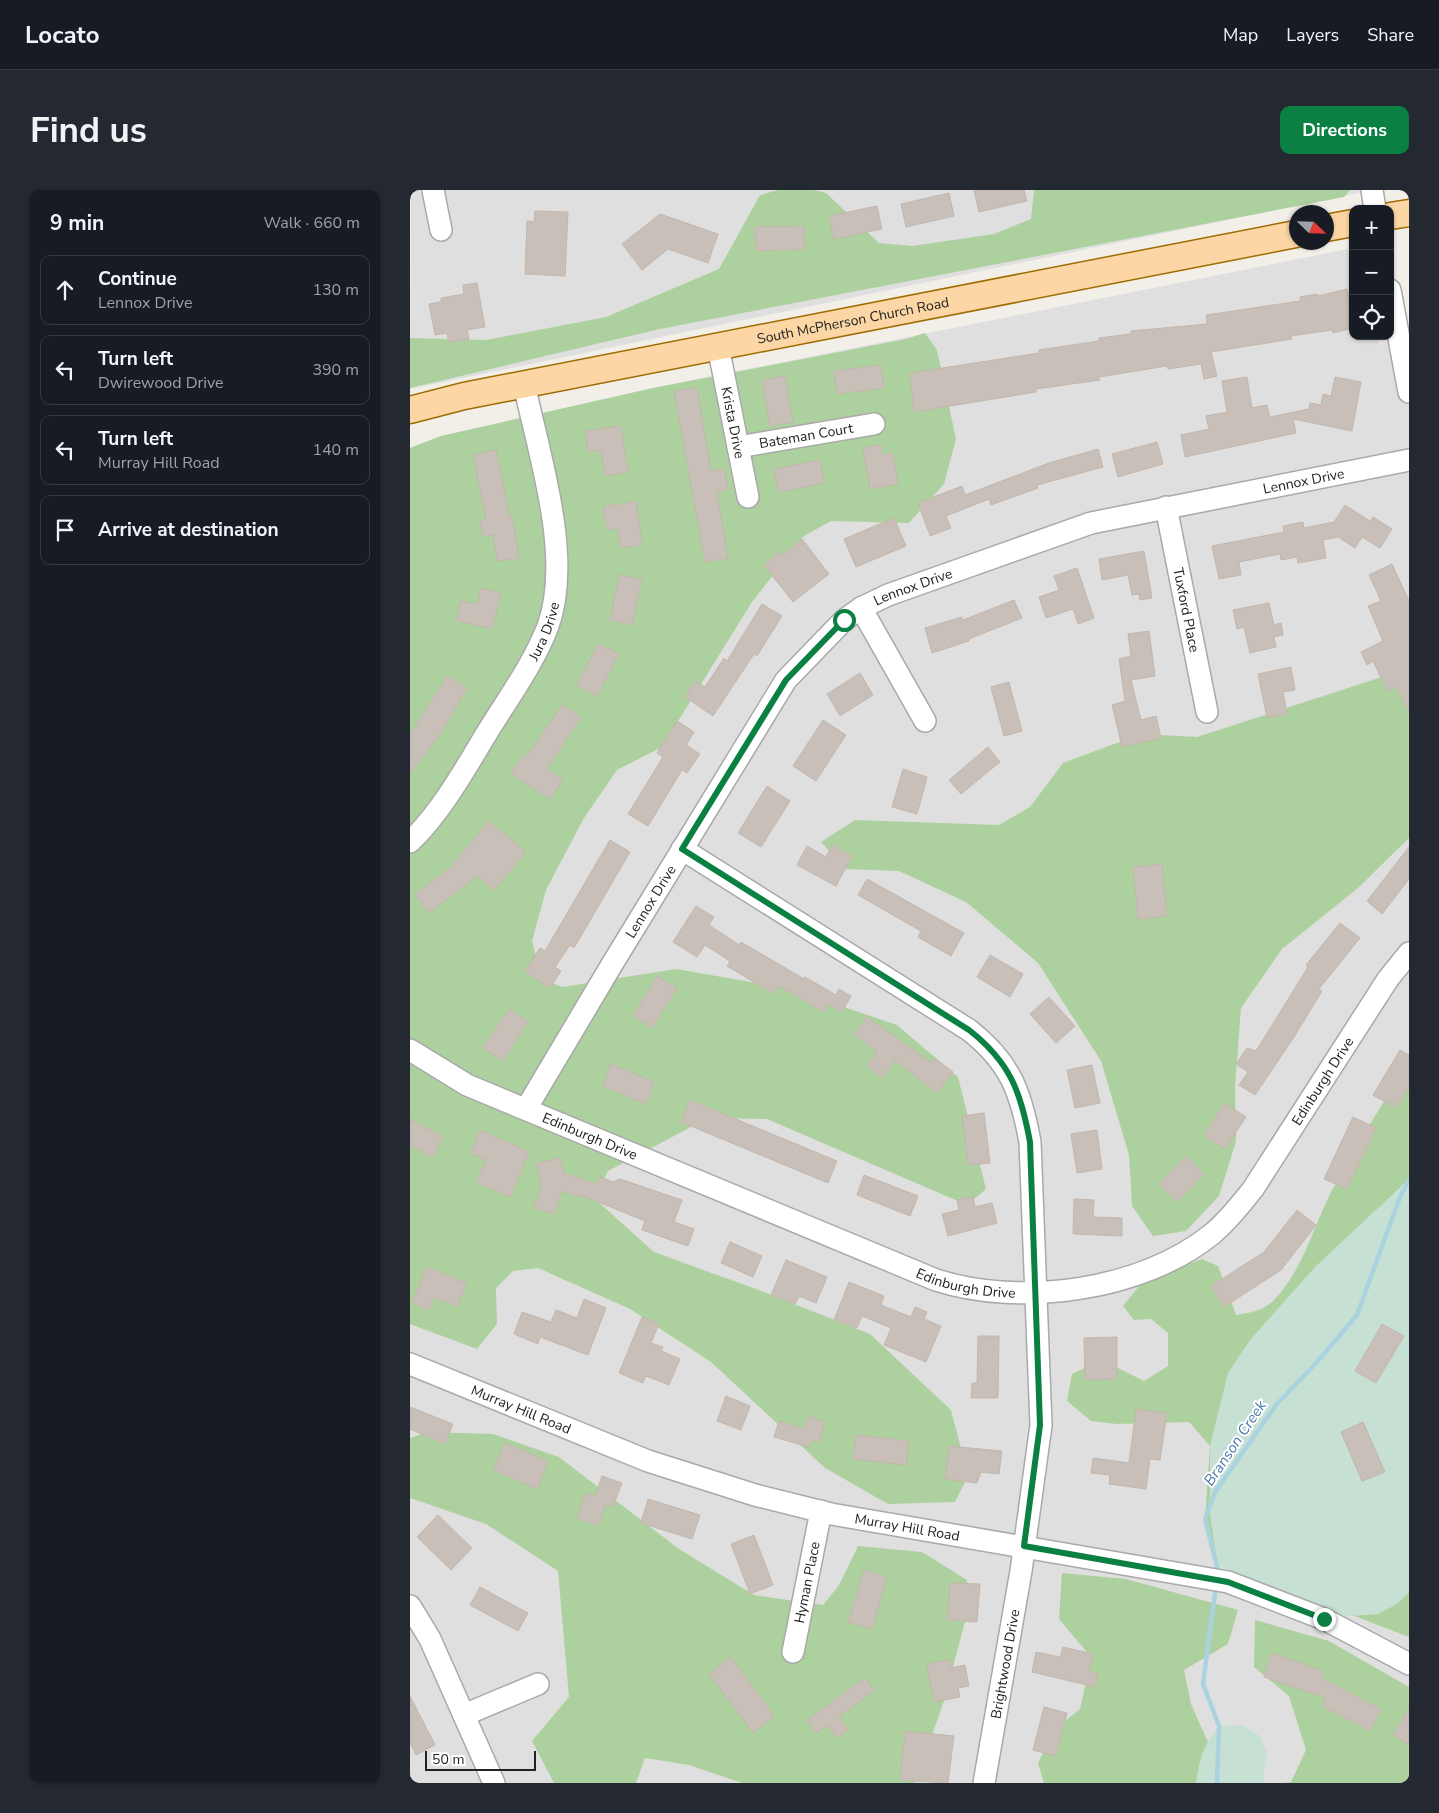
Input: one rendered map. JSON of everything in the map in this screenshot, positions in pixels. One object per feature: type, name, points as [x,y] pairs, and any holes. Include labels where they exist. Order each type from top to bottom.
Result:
[{"type":"main road","points":[[1394,215],[1409,213]]},
{"type":"main road","points":[[1334,227],[1349,224]]},
{"type":"main road","name":"South McPherson Church Road","points":[[410,410],[524,384],[1289,235]]},
{"type":"street","points":[[434,190],[442,230]]},
{"type":"street","points":[[1372,190],[1374,205]]},
{"type":"street","points":[[1391,295],[1409,392]]},
{"type":"street","name":"Krista Drive","points":[[718,346],[748,497]]},
{"type":"street","name":"Jura Drive","points":[[410,842],[452,789],[525,671],[538,647],[554,607],[557,576],[556,535],[524,384]]},
{"type":"street","name":"Bateman Court","points":[[738,447],[874,424]]},
{"type":"street","name":"Lennox Drive","points":[[526,1109],[786,680],[829,634],[861,608],[888,595],[1071,528],[1409,460]]},
{"type":"street","name":"Tuxford Place","points":[[1166,508],[1207,712]]},
{"type":"street","points":[[861,608],[925,721]]},
{"type":"street","name":"Brightwood Drive","points":[[682,849],[969,1030],[999,1057],[1015,1083],[1025,1112],[1030,1142],[1040,1425],[1024,1546],[984,1783]]},
{"type":"street","name":"Edinburgh Drive","points":[[410,1050],[467,1085],[936,1280],[985,1292],[1036,1293],[1080,1288],[1142,1272],[1178,1257],[1212,1234],[1234,1213],[1253,1189],[1388,979],[1409,953]]},
{"type":"street","name":"Murray Hill Road","points":[[410,1364],[648,1461],[755,1495],[821,1511],[1228,1582],[1324,1619],[1409,1664]]},
{"type":"street","name":"Hyman Place","points":[[793,1652],[821,1511]]},
{"type":"street","points":[[410,1606],[430,1639],[494,1783]]},
{"type":"street","points":[[464,1715],[538,1684]]},
{"type":"shaded area","points":[[411,190],[1373,190],[1300,205],[1289,205],[1289,207],[410,389]]},
{"type":"shaded area","points":[[1349,249],[1349,340],[1378,340],[1379,345],[1409,336],[1409,1783],[410,1783],[410,448],[441,436],[653,388]]},
{"type":"green space","points":[[778,190],[814,190],[826,193],[879,243],[912,246],[994,234],[1031,219],[1034,190],[1350,190],[1344,197],[1303,205],[1289,205],[1289,208],[660,329],[410,388],[410,338],[486,340],[606,317],[719,269],[760,195]]},
{"type":"green space","points":[[925,333],[937,350],[956,439],[944,484],[909,523],[831,521],[804,536],[752,602],[662,747],[617,770],[584,818],[546,890],[532,941],[542,979],[562,987],[676,969],[791,989],[897,1025],[958,1077],[986,1189],[967,1205],[767,1119],[708,1118],[608,1171],[594,1198],[654,1252],[764,1292],[870,1334],[951,1410],[968,1476],[955,1502],[888,1504],[825,1468],[711,1362],[630,1309],[538,1268],[513,1271],[496,1288],[497,1324],[477,1349],[410,1324],[410,448],[441,436],[653,388],[906,339]]},
{"type":"green space","points":[[1382,677],[1409,691],[1409,838],[1358,888],[1282,949],[1241,1008],[1235,1086],[1236,1141],[1219,1196],[1186,1231],[1153,1236],[1132,1206],[1129,1155],[1101,1061],[1038,963],[966,902],[899,871],[845,869],[821,842],[855,820],[999,825],[1030,807],[1063,763],[1141,734],[1197,737]]},
{"type":"green space","points":[[1409,1069],[1409,1637],[1217,1563],[1205,1519],[1210,1446],[1189,1422],[1117,1424],[1091,1421],[1067,1401],[1072,1374],[1102,1360],[1144,1381],[1168,1366],[1168,1333],[1151,1319],[1134,1320],[1123,1306],[1143,1281],[1202,1259],[1218,1266],[1236,1315],[1252,1312],[1270,1304],[1284,1289],[1299,1264],[1329,1196],[1371,1122],[1399,1078]]},
{"type":"green space","points":[[1409,1179],[1409,1592],[1397,1604],[1378,1614],[1324,1618],[1296,1611],[1217,1563],[1210,1514],[1210,1446],[1228,1373],[1250,1340],[1315,1267]]},
{"type":"green space","points":[[428,1432],[493,1434],[559,1457],[679,1549],[754,1595],[823,1605],[839,1585],[858,1546],[922,1552],[967,1580],[967,1614],[944,1701],[915,1783],[742,1783],[689,1765],[645,1758],[636,1783],[554,1783],[532,1741],[569,1697],[558,1571],[486,1524],[410,1498],[410,1438]]},
{"type":"green space","points":[[1062,1573],[1126,1579],[1238,1610],[1228,1644],[1184,1670],[1191,1704],[1207,1740],[1239,1783],[1044,1783],[1038,1763],[1055,1729],[1080,1709],[1091,1657],[1059,1619]]},
{"type":"green space","points":[[1255,1620],[1329,1641],[1409,1687],[1409,1783],[1283,1783],[1291,1782],[1306,1750],[1289,1696],[1254,1667]]},
{"type":"green space","points":[[1242,1725],[1260,1736],[1267,1753],[1263,1783],[1196,1783],[1203,1752],[1214,1732],[1219,1726]]},
{"type":"building","points":[[974,190],[1024,190],[1027,201],[979,212]]},
{"type":"building","points":[[949,193],[954,216],[906,227],[901,204]]},
{"type":"building","points":[[877,206],[882,229],[834,239],[829,216]]},
{"type":"building","points":[[535,211],[568,212],[565,276],[525,274],[527,221],[534,222]]},
{"type":"building","points":[[660,214],[718,234],[708,263],[668,249],[642,270],[622,244]]},
{"type":"building","points":[[804,226],[805,249],[756,251],[755,227]]},
{"type":"building","points":[[477,283],[485,327],[467,330],[469,339],[449,342],[447,333],[435,335],[429,304],[441,302],[441,298],[464,294],[463,285]]},
{"type":"building","points":[[1347,289],[1349,296],[1349,329],[1333,333],[1332,330],[1291,336],[1292,339],[1211,352],[1217,376],[1204,379],[1201,364],[1168,369],[1167,366],[1099,377],[1100,380],[1036,389],[1036,392],[914,412],[910,373],[1039,353],[1039,350],[1099,341],[1099,338],[1131,334],[1131,331],[1207,324],[1206,315],[1300,301],[1300,297],[1317,294],[1318,296]]},
{"type":"building","points":[[881,365],[884,388],[837,394],[834,371]]},
{"type":"building","points":[[785,376],[793,422],[770,426],[762,380]]},
{"type":"building","points":[[1247,377],[1252,408],[1267,405],[1270,417],[1309,409],[1310,403],[1321,405],[1323,394],[1331,396],[1335,377],[1361,382],[1352,431],[1293,419],[1296,433],[1185,457],[1181,435],[1209,429],[1206,416],[1227,412],[1222,381]]},
{"type":"building","points":[[697,388],[711,471],[724,469],[728,489],[717,492],[728,558],[705,562],[674,391]]},
{"type":"building","points":[[621,426],[628,472],[605,476],[601,450],[588,452],[585,431]]},
{"type":"building","points":[[1157,442],[1163,464],[1118,477],[1112,454]]},
{"type":"building","points":[[881,445],[883,455],[893,453],[898,484],[870,489],[863,448]]},
{"type":"building","points":[[1098,449],[1103,467],[1037,485],[1038,488],[991,505],[989,499],[946,516],[951,528],[930,536],[918,503],[962,486],[965,495],[1049,463]]},
{"type":"building","points":[[496,450],[509,515],[512,515],[519,558],[497,561],[493,535],[483,536],[480,521],[486,520],[473,455]]},
{"type":"building","points":[[820,460],[824,483],[779,492],[774,469]]},
{"type":"building","points":[[636,501],[642,545],[621,548],[617,528],[607,530],[603,507]]},
{"type":"building","points":[[1345,505],[1370,521],[1373,517],[1392,529],[1380,548],[1362,537],[1355,548],[1338,537],[1323,540],[1326,558],[1298,563],[1297,557],[1281,560],[1280,554],[1239,562],[1241,575],[1219,579],[1212,546],[1284,532],[1283,526],[1303,522],[1304,528],[1334,522]]},
{"type":"building","points":[[894,518],[906,546],[856,567],[844,539]]},
{"type":"building","points":[[802,539],[829,574],[793,602],[764,565],[779,552],[782,555]]},
{"type":"building","points":[[1144,551],[1152,598],[1140,600],[1139,594],[1132,595],[1128,575],[1102,580],[1099,559]]},
{"type":"building","points":[[1392,564],[1409,601],[1409,712],[1396,687],[1387,691],[1373,661],[1367,665],[1361,652],[1383,641],[1368,606],[1381,601],[1369,575]]},
{"type":"building","points":[[1077,568],[1094,618],[1078,624],[1073,609],[1046,618],[1039,597],[1059,590],[1054,576]]},
{"type":"building","points":[[619,575],[642,579],[632,625],[610,620]]},
{"type":"building","points":[[481,588],[501,593],[492,629],[456,620],[461,601],[477,604]]},
{"type":"building","points":[[1014,600],[1022,618],[969,639],[969,641],[932,653],[925,628],[962,617],[963,620]]},
{"type":"building","points":[[1269,603],[1274,625],[1281,623],[1283,635],[1274,637],[1276,647],[1250,653],[1244,627],[1237,629],[1233,610]]},
{"type":"building","points":[[762,604],[782,616],[757,656],[754,654],[713,716],[685,697],[695,681],[705,687],[724,658],[727,661]]},
{"type":"building","points":[[1149,631],[1155,676],[1131,680],[1141,720],[1156,716],[1161,738],[1122,747],[1112,705],[1125,701],[1119,659],[1131,656],[1128,634]]},
{"type":"building","points":[[598,644],[619,654],[597,696],[577,685]]},
{"type":"building","points":[[1291,667],[1295,690],[1283,692],[1287,714],[1267,718],[1258,674]]},
{"type":"building","points":[[860,673],[873,695],[840,716],[827,694]]},
{"type":"building","points":[[447,676],[467,688],[441,733],[410,774],[410,735]]},
{"type":"building","points":[[1009,682],[1022,731],[1004,736],[991,687]]},
{"type":"building","points":[[562,705],[581,717],[547,769],[563,780],[550,799],[511,774],[524,754],[527,756]]},
{"type":"building","points":[[823,720],[846,735],[816,781],[793,766]]},
{"type":"building","points":[[677,721],[694,732],[686,745],[700,754],[687,773],[682,770],[648,826],[628,814],[663,757],[657,753]]},
{"type":"building","points":[[988,747],[1000,762],[961,794],[949,780]]},
{"type":"building","points":[[903,769],[927,777],[917,814],[892,807]]},
{"type":"building","points":[[767,786],[790,801],[761,847],[738,833]]},
{"type":"building","points":[[489,821],[526,852],[494,890],[477,876],[429,913],[415,894],[450,868]]},
{"type":"building","points":[[610,840],[630,852],[574,948],[570,945],[555,967],[561,971],[550,988],[525,971],[540,948],[545,951]]},
{"type":"building","points":[[832,845],[852,856],[836,886],[797,865],[807,846],[826,857]]},
{"type":"building","points":[[1409,847],[1409,879],[1382,914],[1367,901]]},
{"type":"building","points":[[1162,864],[1167,916],[1138,919],[1133,867]]},
{"type":"building","points":[[867,879],[964,933],[951,956],[918,937],[921,931],[858,895]]},
{"type":"building","points":[[696,906],[714,917],[709,925],[739,945],[741,942],[804,979],[805,977],[836,995],[839,989],[851,996],[842,1012],[828,1004],[824,1012],[779,986],[774,994],[727,966],[730,961],[705,945],[697,957],[673,942]]},
{"type":"building","points":[[1340,923],[1360,938],[1319,989],[1322,991],[1255,1095],[1239,1085],[1248,1072],[1236,1064],[1247,1048],[1256,1051],[1308,967],[1306,965]]},
{"type":"building","points":[[990,955],[1023,974],[1010,997],[977,977]]},
{"type":"building","points":[[657,976],[677,988],[652,1028],[633,1016]]},
{"type":"building","points":[[1049,997],[1075,1026],[1056,1043],[1030,1014]]},
{"type":"building","points":[[509,1009],[528,1021],[503,1061],[483,1048]]},
{"type":"building","points":[[867,1017],[930,1062],[936,1059],[953,1072],[937,1093],[895,1060],[883,1078],[867,1066],[877,1051],[854,1035]]},
{"type":"building","points":[[1400,1050],[1409,1055],[1409,1087],[1396,1108],[1373,1095]]},
{"type":"building","points":[[611,1064],[654,1082],[646,1104],[603,1086]]},
{"type":"building","points":[[1092,1065],[1100,1103],[1075,1108],[1067,1070]]},
{"type":"building","points":[[690,1100],[837,1161],[828,1183],[681,1122]]},
{"type":"building","points":[[1224,1103],[1246,1117],[1225,1149],[1204,1136]]},
{"type":"building","points":[[984,1113],[990,1163],[968,1165],[962,1116]]},
{"type":"building","points":[[1353,1117],[1376,1128],[1347,1189],[1324,1179]]},
{"type":"building","points":[[410,1120],[443,1136],[433,1157],[410,1146]]},
{"type":"building","points":[[480,1130],[529,1152],[510,1197],[476,1182],[486,1160],[470,1153]]},
{"type":"building","points":[[1097,1130],[1102,1169],[1077,1173],[1071,1134]]},
{"type":"building","points":[[1186,1156],[1204,1174],[1177,1202],[1159,1184]]},
{"type":"building","points":[[560,1158],[564,1173],[597,1184],[600,1177],[613,1182],[620,1179],[682,1200],[674,1222],[694,1229],[688,1246],[642,1230],[645,1221],[581,1195],[580,1197],[562,1191],[554,1214],[534,1208],[542,1185],[536,1164]]},
{"type":"building","points":[[864,1175],[918,1196],[910,1216],[857,1195]]},
{"type":"building","points":[[973,1196],[975,1207],[992,1203],[997,1223],[948,1236],[942,1214],[959,1210],[957,1200]]},
{"type":"building","points":[[1074,1199],[1094,1200],[1093,1217],[1122,1218],[1122,1236],[1073,1234]]},
{"type":"building","points":[[1297,1210],[1316,1225],[1281,1270],[1224,1307],[1211,1286],[1264,1252]]},
{"type":"building","points":[[730,1242],[762,1256],[753,1277],[721,1263]]},
{"type":"building","points":[[786,1260],[827,1277],[816,1303],[799,1296],[795,1304],[771,1295]]},
{"type":"building","points":[[427,1267],[467,1283],[457,1307],[434,1297],[429,1310],[412,1303]]},
{"type":"building","points":[[849,1282],[884,1296],[881,1305],[911,1317],[915,1307],[927,1312],[924,1319],[941,1326],[926,1362],[884,1345],[891,1328],[862,1316],[857,1328],[834,1320]]},
{"type":"building","points":[[584,1299],[606,1308],[588,1355],[540,1337],[538,1344],[514,1334],[522,1312],[551,1322],[556,1310],[577,1318]]},
{"type":"building","points":[[642,1317],[659,1324],[651,1343],[663,1347],[661,1351],[680,1359],[669,1385],[646,1376],[643,1383],[619,1373]]},
{"type":"building","points":[[1382,1324],[1404,1336],[1376,1383],[1355,1371]]},
{"type":"building","points":[[978,1336],[999,1336],[998,1398],[971,1398],[972,1383],[977,1383]]},
{"type":"building","points":[[1117,1337],[1117,1379],[1085,1380],[1084,1338]]},
{"type":"building","points":[[726,1396],[750,1406],[741,1430],[717,1421]]},
{"type":"building","points":[[410,1407],[453,1424],[445,1444],[410,1429]]},
{"type":"building","points":[[1136,1409],[1167,1413],[1160,1460],[1150,1459],[1146,1489],[1109,1484],[1110,1475],[1091,1473],[1093,1458],[1129,1463]]},
{"type":"building","points":[[809,1416],[825,1422],[819,1442],[811,1440],[809,1447],[774,1437],[779,1421],[804,1429]]},
{"type":"building","points":[[1363,1422],[1385,1472],[1362,1481],[1341,1432]]},
{"type":"building","points":[[856,1435],[909,1441],[906,1465],[853,1459]]},
{"type":"building","points":[[505,1443],[548,1461],[537,1489],[493,1470]]},
{"type":"building","points":[[949,1446],[1002,1451],[999,1474],[981,1472],[977,1483],[945,1479]]},
{"type":"building","points":[[602,1476],[622,1483],[613,1507],[606,1504],[598,1526],[577,1518],[586,1493],[595,1496]]},
{"type":"building","points":[[648,1499],[700,1515],[692,1539],[641,1523]]},
{"type":"building","points":[[438,1515],[472,1548],[451,1570],[417,1537]]},
{"type":"building","points":[[754,1535],[773,1585],[750,1594],[731,1544]]},
{"type":"building","points":[[864,1570],[887,1577],[872,1629],[848,1622]]},
{"type":"building","points":[[950,1583],[980,1584],[977,1622],[947,1620]]},
{"type":"building","points":[[480,1587],[528,1613],[518,1631],[470,1605]]},
{"type":"building","points":[[1063,1647],[1093,1654],[1089,1671],[1098,1673],[1095,1687],[1032,1672],[1036,1652],[1060,1657]]},
{"type":"building","points":[[1272,1653],[1323,1671],[1321,1678],[1381,1709],[1370,1731],[1322,1706],[1326,1698],[1264,1677]]},
{"type":"building","points":[[731,1657],[774,1716],[753,1733],[709,1674]]},
{"type":"building","points":[[950,1660],[951,1668],[965,1665],[969,1686],[958,1688],[960,1697],[934,1702],[927,1664]]},
{"type":"building","points":[[865,1678],[874,1691],[839,1716],[848,1730],[837,1738],[828,1725],[816,1733],[807,1720]]},
{"type":"building","points":[[410,1696],[435,1745],[416,1755],[410,1743]]},
{"type":"building","points":[[1044,1707],[1067,1713],[1056,1756],[1033,1750]]},
{"type":"building","points":[[1409,1708],[1409,1744],[1393,1735]]},
{"type":"building","points":[[905,1731],[954,1736],[948,1783],[900,1780]]},
{"type":"waterway","name":"Branson Creek","points":[[1219,1574],[1205,1519],[1215,1492],[1276,1405],[1318,1361],[1357,1315],[1400,1197],[1409,1180]]},
{"type":"waterway","name":"Branson Creek","points":[[1216,1586],[1203,1684],[1219,1726],[1217,1783]]},
{"type":"route","points":[[844,620],[786,680],[682,849],[969,1030],[985,1042],[999,1057],[1015,1083],[1025,1112],[1030,1142],[1040,1425],[1024,1546],[1228,1582],[1267,1595],[1324,1619]]}]
